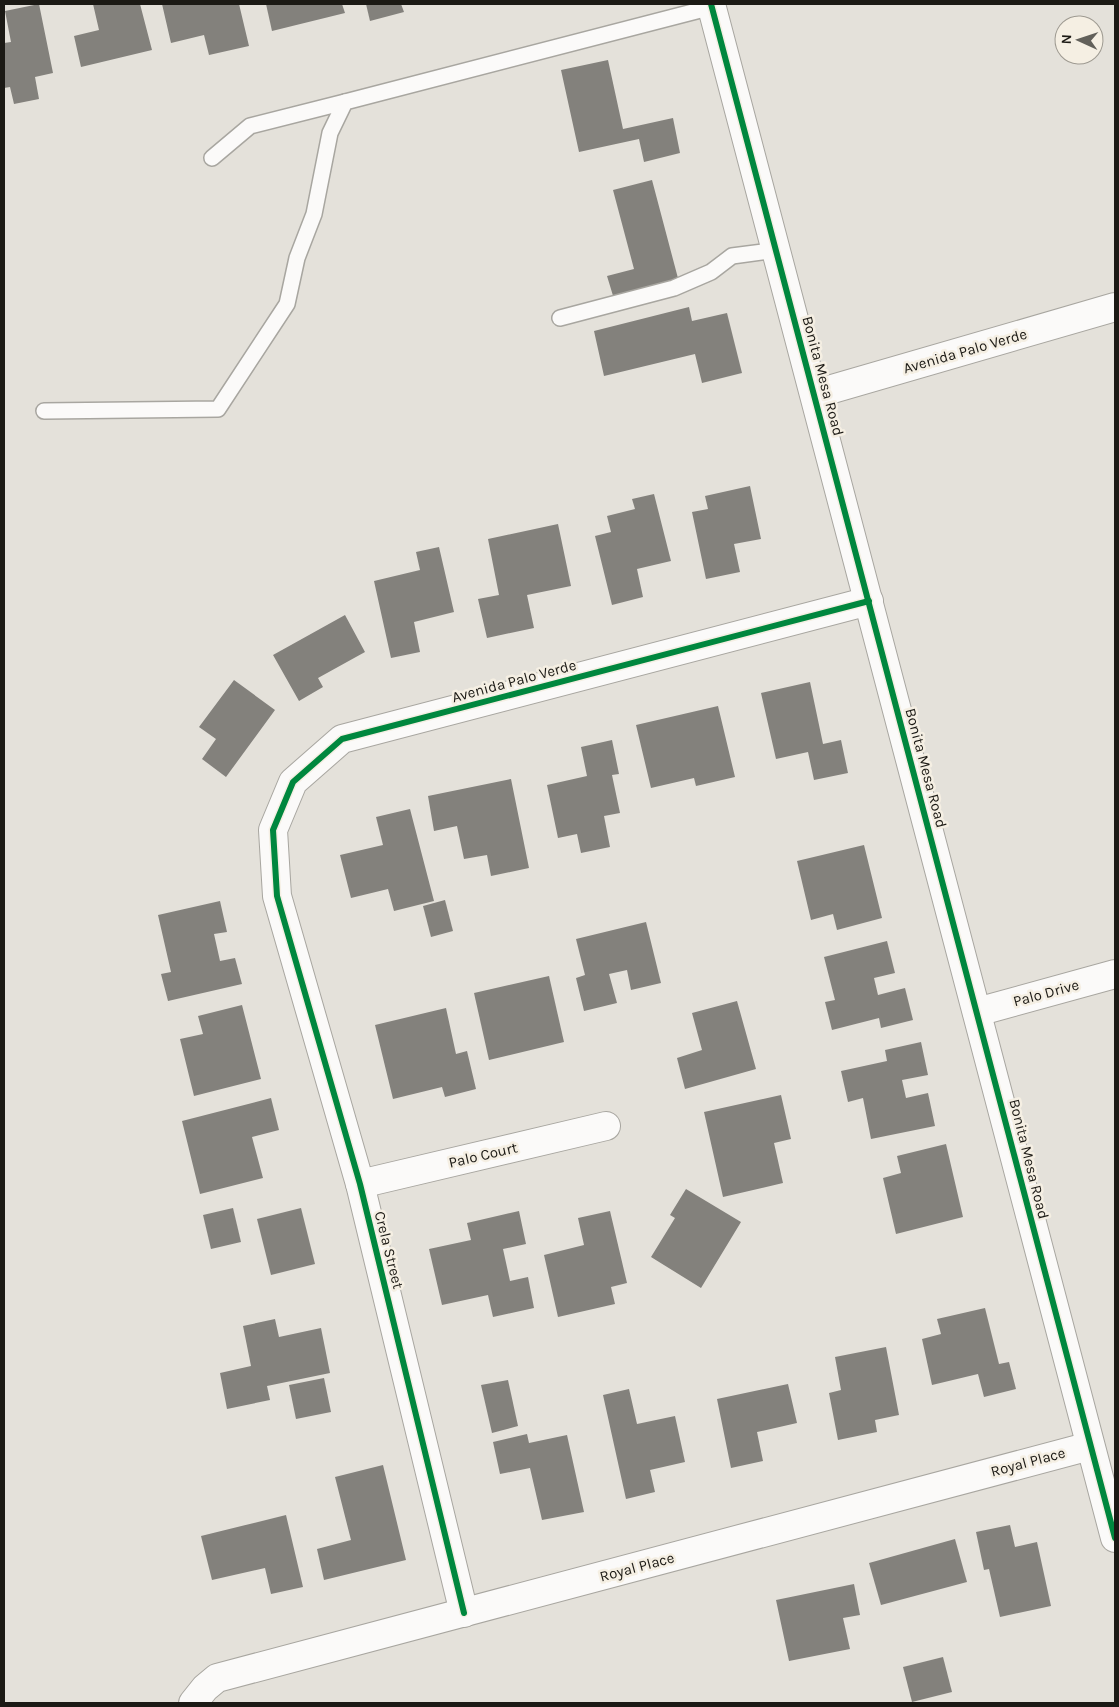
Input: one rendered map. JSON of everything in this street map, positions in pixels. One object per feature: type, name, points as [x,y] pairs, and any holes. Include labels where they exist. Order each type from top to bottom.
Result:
[{"type":"street","name":"Bonita Mesa Road","points":[[712,5],[1115,1538]]},
{"type":"street","name":"Avenida Palo Verde","points":[[815,394],[1115,307]]},
{"type":"street","name":"Avenida Palo Verde","points":[[277,896],[273,830],[293,782],[342,739],[869,601]]},
{"type":"street","name":"Crela Street","points":[[277,896],[360,1184],[464,1613]]},
{"type":"street","name":"Palo Drive","points":[[978,1012],[1115,974]]},
{"type":"street","name":"Palo Court","points":[[360,1184],[606,1126]]},
{"type":"street","name":"Royal Place","points":[[193,1703],[205,1688],[217,1678],[1090,1446]]},
{"type":"lane","points":[[212,158],[250,126],[712,5]]},
{"type":"lane","points":[[44,410],[218,409],[287,304],[298,258],[314,214],[330,133],[345,102]]},
{"type":"lane","points":[[560,318],[674,288],[711,272],[732,256],[777,250]]},
{"type":"building","points":[[39,4],[53,73],[35,77],[39,99],[14,104],[10,87],[4,88],[4,43],[11,42],[5,11]]},
{"type":"building","points":[[93,4],[140,4],[152,50],[81,67],[74,36],[99,30]]},
{"type":"building","points":[[162,4],[239,4],[249,46],[209,55],[204,35],[171,43]]},
{"type":"building","points":[[266,4],[342,4],[345,13],[272,31]]},
{"type":"building","points":[[366,4],[401,4],[404,12],[370,21]]},
{"type":"building","points":[[608,60],[623,129],[673,118],[680,153],[644,162],[639,139],[579,152],[561,70]]},
{"type":"building","points":[[652,180],[679,282],[614,299],[607,276],[634,269],[613,190]]},
{"type":"building","points":[[689,307],[692,321],[727,313],[742,373],[702,383],[695,354],[604,376],[594,331]]},
{"type":"building","points":[[750,486],[761,539],[734,544],[740,572],[706,579],[692,512],[708,509],[705,496]]},
{"type":"building","points":[[654,494],[671,561],[637,569],[643,597],[612,605],[595,536],[611,532],[607,516],[635,509],[632,499]]},
{"type":"building","points":[[558,524],[571,586],[527,595],[534,628],[487,638],[478,599],[499,595],[488,539]]},
{"type":"building","points":[[439,547],[454,612],[414,622],[420,652],[391,658],[374,581],[420,570],[416,552]]},
{"type":"building","points":[[345,615],[365,652],[318,678],[323,687],[299,701],[273,655]]},
{"type":"building","points":[[234,680],[275,710],[226,777],[202,759],[216,739],[199,727]]},
{"type":"building","points":[[810,682],[823,744],[841,740],[848,773],[814,780],[808,752],[776,759],[761,693]]},
{"type":"building","points":[[718,706],[735,777],[696,786],[694,778],[651,788],[636,725]]},
{"type":"building","points":[[612,740],[619,774],[612,775],[620,813],[604,816],[610,847],[581,853],[577,834],[558,838],[547,785],[587,776],[581,747]]},
{"type":"building","points":[[511,779],[529,868],[491,876],[487,855],[464,859],[457,826],[434,831],[428,796]]},
{"type":"building","points":[[410,809],[434,901],[394,911],[388,889],[351,898],[340,855],[383,845],[376,817]]},
{"type":"building","points":[[864,845],[882,918],[837,930],[833,914],[811,920],[797,861]]},
{"type":"building","points":[[445,900],[453,931],[431,937],[423,906]]},
{"type":"building","points":[[220,901],[227,932],[214,934],[220,961],[235,958],[242,984],[168,1001],[161,974],[171,972],[158,915]]},
{"type":"building","points":[[646,922],[661,983],[631,990],[627,970],[609,974],[617,1003],[584,1011],[576,978],[585,975],[576,939]]},
{"type":"building","points":[[887,941],[895,973],[874,978],[878,995],[905,988],[913,1020],[881,1028],[879,1018],[832,1030],[825,1002],[835,1000],[824,957]]},
{"type":"building","points":[[549,976],[564,1042],[489,1060],[474,993]]},
{"type":"building","points":[[737,1001],[756,1069],[685,1089],[677,1058],[702,1050],[692,1013]]},
{"type":"building","points":[[242,1005],[261,1079],[194,1096],[180,1039],[203,1034],[198,1016]]},
{"type":"building","points":[[446,1008],[456,1054],[467,1051],[476,1089],[445,1097],[442,1087],[393,1099],[375,1025]]},
{"type":"building","points":[[921,1042],[928,1075],[902,1080],[906,1098],[928,1093],[935,1126],[871,1139],[863,1098],[848,1102],[841,1071],[887,1061],[885,1050]]},
{"type":"building","points":[[781,1095],[791,1139],[774,1143],[783,1183],[723,1197],[704,1112]]},
{"type":"building","points":[[271,1098],[279,1130],[252,1137],[263,1178],[200,1194],[182,1121]]},
{"type":"building","points":[[946,1144],[963,1217],[896,1234],[883,1178],[901,1173],[897,1156]]},
{"type":"building","points":[[686,1189],[741,1222],[701,1288],[651,1257],[675,1218],[670,1215]]},
{"type":"building","points":[[233,1208],[241,1242],[211,1249],[203,1215]]},
{"type":"building","points":[[301,1208],[315,1264],[271,1275],[257,1219]]},
{"type":"building","points":[[519,1211],[526,1244],[503,1249],[510,1281],[528,1277],[534,1308],[493,1317],[488,1295],[442,1305],[429,1249],[471,1240],[467,1223]]},
{"type":"building","points":[[610,1211],[627,1283],[611,1287],[615,1304],[558,1317],[544,1255],[584,1245],[578,1218]]},
{"type":"building","points":[[985,1308],[999,1364],[1009,1362],[1016,1389],[984,1397],[978,1374],[932,1385],[922,1339],[941,1334],[937,1319]]},
{"type":"building","points":[[275,1319],[279,1337],[321,1328],[330,1373],[267,1386],[270,1400],[227,1409],[220,1373],[251,1366],[243,1326]]},
{"type":"building","points":[[886,1347],[899,1415],[875,1420],[877,1432],[838,1440],[829,1393],[841,1390],[835,1357]]},
{"type":"building","points":[[324,1378],[331,1412],[296,1419],[289,1385]]},
{"type":"building","points":[[508,1380],[518,1426],[492,1433],[481,1385]]},
{"type":"building","points":[[788,1384],[797,1423],[757,1432],[763,1461],[731,1468],[717,1399]]},
{"type":"building","points":[[629,1389],[637,1424],[675,1416],[685,1462],[650,1470],[655,1492],[626,1499],[603,1395]]},
{"type":"building","points":[[527,1434],[529,1443],[567,1435],[584,1512],[542,1520],[530,1468],[500,1474],[493,1442]]},
{"type":"building","points":[[383,1465],[406,1560],[324,1580],[317,1549],[351,1540],[335,1477]]},
{"type":"building","points":[[286,1515],[303,1587],[271,1594],[265,1568],[212,1580],[201,1536]]},
{"type":"building","points":[[1010,1525],[1015,1547],[1037,1542],[1051,1606],[1000,1617],[989,1569],[984,1570],[976,1532]]},
{"type":"building","points":[[955,1539],[967,1582],[881,1605],[869,1563]]},
{"type":"building","points":[[854,1584],[860,1615],[843,1618],[850,1649],[789,1661],[776,1600]]},
{"type":"building","points":[[943,1657],[952,1692],[912,1702],[903,1667]]},
{"type":"cycle path","points":[[711,4],[1115,1538]]},
{"type":"cycle path","points":[[464,1613],[360,1184],[277,896],[273,830],[293,782],[342,739],[869,601]]}]
